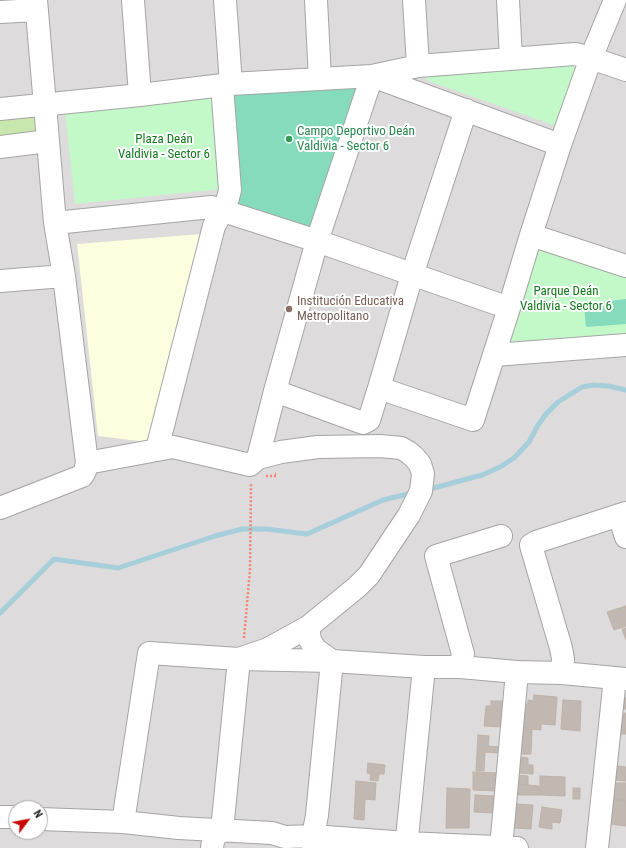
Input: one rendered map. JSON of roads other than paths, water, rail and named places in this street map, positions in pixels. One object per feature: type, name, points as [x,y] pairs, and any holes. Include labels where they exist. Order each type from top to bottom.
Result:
[{"type":"street","points":[[133,0],[140,95]]},
{"type":"street","points":[[156,449],[214,226],[223,210],[230,190],[226,85],[225,0]]},
{"type":"street","points":[[316,0],[320,79]]},
{"type":"street","points":[[414,0],[418,66]]},
{"type":"street","points":[[508,0],[511,59]]},
{"type":"street","points":[[379,388],[473,420],[560,144],[591,58],[615,0]]},
{"type":"street","points":[[0,12],[37,5],[44,105],[55,223],[64,276],[87,463],[82,476],[0,508]]},
{"type":"street","points":[[0,109],[226,85],[372,76],[418,66],[574,54],[626,70]]},
{"type":"street","points":[[372,76],[560,144]]},
{"type":"street","points":[[255,467],[317,241],[372,76]]},
{"type":"street","points":[[275,391],[363,423],[369,420],[412,275],[466,110]]},
{"type":"street","points":[[0,147],[48,141]]},
{"type":"street","points":[[55,223],[211,207],[317,241],[509,308]]},
{"type":"street","points":[[531,235],[626,266]]},
{"type":"street","points":[[0,281],[64,276]]},
{"type":"street","points":[[494,355],[626,345]]},
{"type":"street","points":[[87,463],[173,446],[255,467]]},
{"type":"street","points":[[240,659],[268,649],[308,627],[357,588],[369,575],[409,515],[421,491],[423,474],[420,464],[408,452],[401,448],[380,446],[318,447],[281,452],[255,467]]},
{"type":"street","points":[[562,673],[563,659],[561,648],[532,545],[536,542],[623,514],[626,537]]},
{"type":"street","points":[[460,667],[463,654],[436,556],[501,536]]},
{"type":"street","points":[[308,627],[310,640],[315,649],[332,661]]},
{"type":"street","points":[[124,822],[149,653],[240,659],[332,661],[424,667],[460,667],[517,672],[562,673],[621,679],[597,848]]},
{"type":"street","points":[[225,839],[240,659]]},
{"type":"street","points":[[313,842],[332,661]]},
{"type":"street","points":[[406,845],[424,667]]},
{"type":"street","points":[[48,818],[124,822],[179,828],[225,839],[272,833],[313,842],[506,848],[517,672]]},
{"type":"street","points":[[179,828],[195,836],[206,848]]},
{"type":"street","points":[[253,848],[285,837]]},
{"type":"waterway","points":[[426,490],[482,475],[500,467],[514,458],[529,442],[546,414],[558,402],[582,387],[593,385],[608,386],[626,390]]},
{"type":"waterway","points":[[0,613],[54,559],[118,568],[215,536],[242,529],[267,529],[307,534],[383,500],[412,493]]},
{"type":"place","name":"Campo Deportivo Deán Valdivia - Sector 6","points":[[289,139]]},
{"type":"place","name":"Institución Educativa Metropolitano","points":[[289,309]]},
{"type":"park label","name":"Plaza Deán Valdivia - Sector 6","points":[[164,148]]},
{"type":"park label","name":"Parque Deán Valdivia - Sector 6","points":[[566,300]]}]
